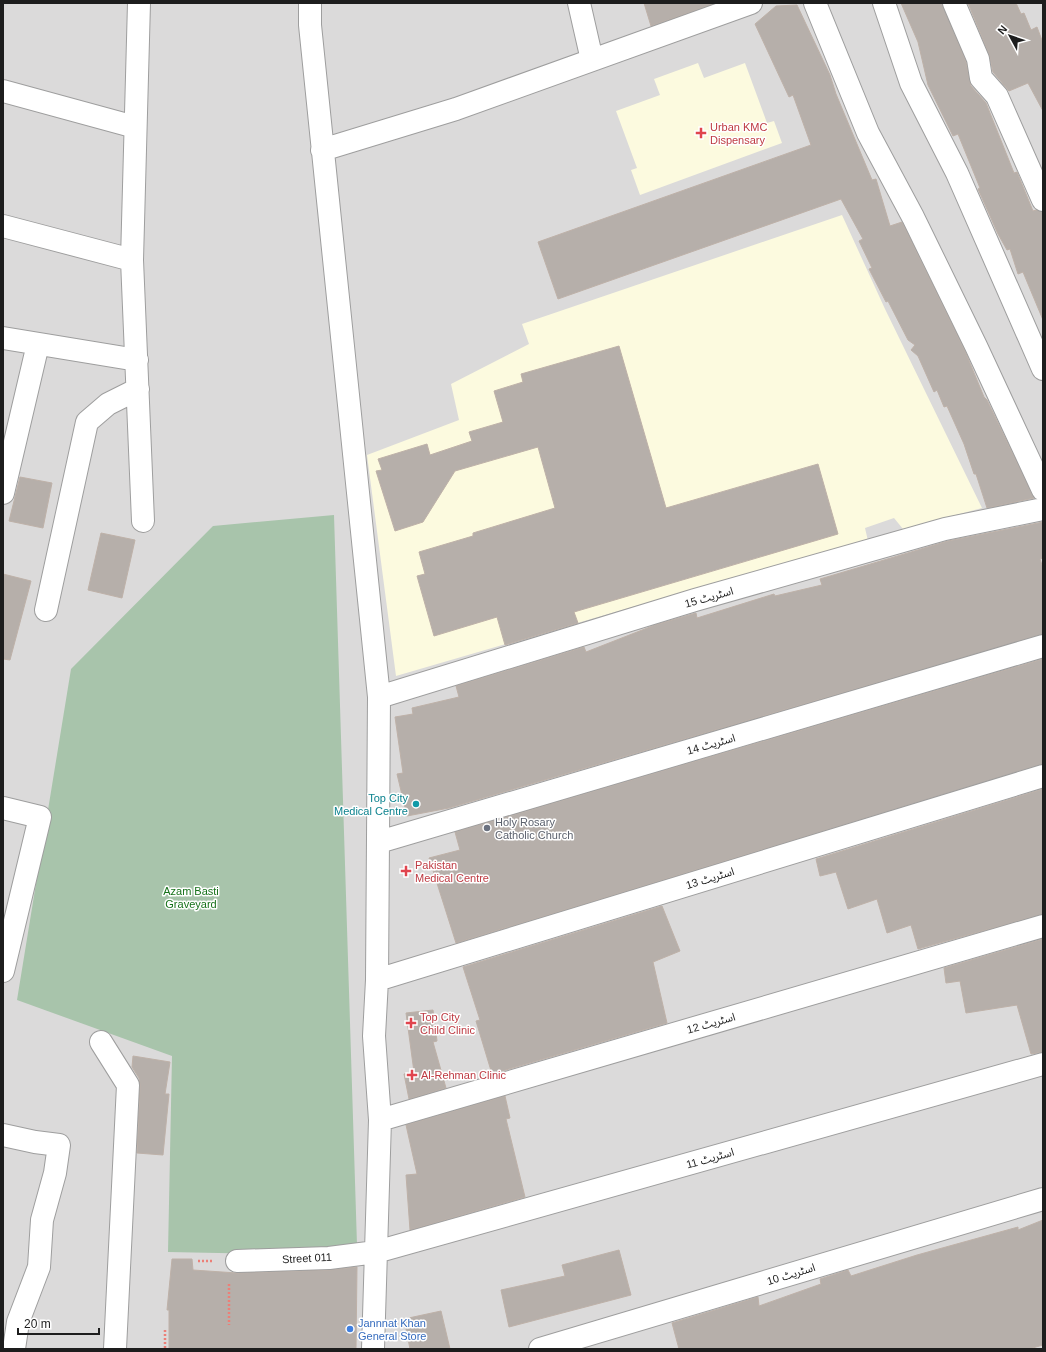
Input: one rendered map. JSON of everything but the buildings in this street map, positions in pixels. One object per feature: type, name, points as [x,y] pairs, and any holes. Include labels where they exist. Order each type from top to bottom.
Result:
[{"type":"street","points":[[139,3],[132,260],[143,521]]},
{"type":"street","points":[[310,3],[310,25],[322,150],[378,697],[379,842],[377,980],[374,1036],[380,1120],[373,1349]]},
{"type":"street","points":[[579,3],[592,60]]},
{"type":"street","points":[[322,150],[456,109],[751,3]]},
{"type":"street","points":[[815,3],[868,133],[912,217],[972,339],[1043,490]]},
{"type":"street","points":[[884,3],[911,82],[956,173],[1043,369]]},
{"type":"street","points":[[954,3],[978,59],[981,78],[997,96],[1034,159],[1043,200]]},
{"type":"street","points":[[3,91],[135,127]]},
{"type":"street","points":[[3,226],[132,260]]},
{"type":"street","points":[[3,338],[137,360]]},
{"type":"street","points":[[3,493],[38,344]]},
{"type":"street","points":[[46,610],[87,422],[108,404],[138,388]]},
{"type":"street","name":"اسٹریٹ 15","points":[[378,697],[695,600],[945,529],[1043,509]]},
{"type":"street","name":"اسٹریٹ 14","points":[[379,842],[1043,646]]},
{"type":"street","name":"اسٹریٹ 13","points":[[377,980],[1043,776]]},
{"type":"street","points":[[3,808],[40,817],[3,971]]},
{"type":"street","name":"اسٹریٹ 12","points":[[380,1120],[1043,926]]},
{"type":"street","points":[[101,1042],[128,1085],[115,1349]]},
{"type":"street","name":"اسٹریٹ 11","points":[[376,1252],[1043,1064]]},
{"type":"street","points":[[3,1135],[35,1142],[60,1145],[55,1173],[42,1220],[39,1267],[18,1322],[14,1349]]},
{"type":"street","name":"اسٹریٹ 10","points":[[540,1349],[1043,1199]]},
{"type":"street","name":"Street 011","points":[[237,1261],[329,1258],[376,1252]]},
{"type":"path","points":[[229,1282],[229,1325]]},
{"type":"path","points":[[165,1330],[165,1349]]},
{"type":"shaded area","points":[[3,3],[1043,3],[1043,1349],[3,1349]]},
{"type":"shaded area","name":"Urban KMC Dispensary","points":[[698,63],[704,78],[745,63],[767,123],[774,121],[782,143],[640,195],[631,170],[637,168],[616,111],[660,95],[654,79]]},
{"type":"shaded area","points":[[842,215],[885,309],[982,508],[903,529],[894,518],[865,528],[868,541],[694,589],[396,676],[367,455],[459,420],[451,384],[529,344],[522,324]]},
{"type":"green space","name":"Azam Basti Graveyard","points":[[334,515],[357,1245],[273,1254],[168,1252],[172,1056],[17,1000],[71,669],[213,526]]},
{"type":"place","name":"Urban KMC Dispensary","points":[[701,133]]},
{"type":"place","name":"Top City Medical Centre","points":[[416,804]]},
{"type":"place","name":"Holy Rosary Catholic Church","points":[[487,828]]},
{"type":"place","name":"Pakistan Medical Centre","points":[[406,871]]},
{"type":"place","name":"Top City Child Clinic","points":[[411,1023]]},
{"type":"place","name":"Al-Rehman Clinic","points":[[412,1075]]},
{"type":"place","name":"Jannnat Khan General Store","points":[[350,1329]]}]
